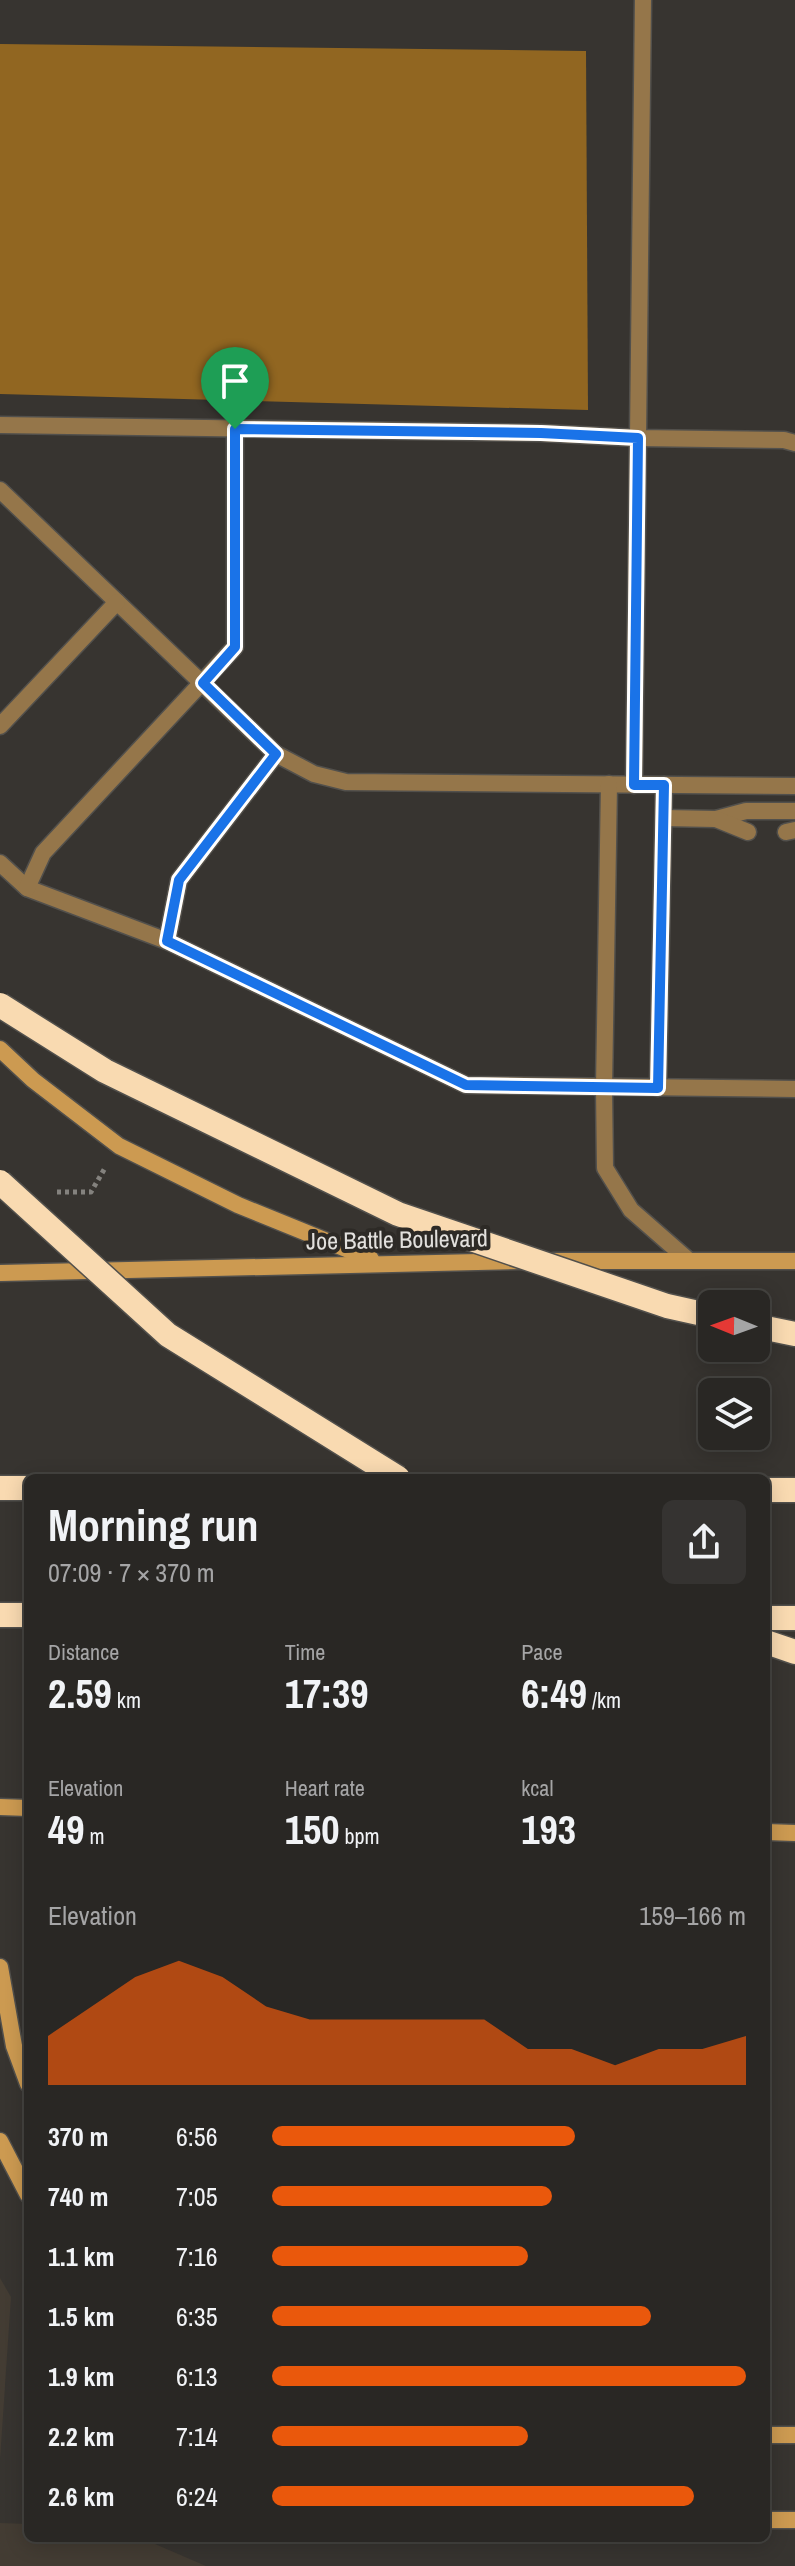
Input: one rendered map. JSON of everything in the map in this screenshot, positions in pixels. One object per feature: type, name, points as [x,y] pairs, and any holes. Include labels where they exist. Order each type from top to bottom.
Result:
[{"type":"highway","points":[[0,1005],[105,1071],[398,1214],[667,1306],[698,1313]]},
{"type":"highway","points":[[0,1182],[168,1335],[392,1474]]},
{"type":"highway","points":[[770,1329],[795,1334]]},
{"type":"highway","points":[[0,1488],[24,1488]]},
{"type":"highway","points":[[770,1490],[795,1490]]},
{"type":"highway","points":[[0,1615],[24,1615]]},
{"type":"highway","points":[[770,1618],[795,1618]]},
{"type":"highway","points":[[770,1643],[795,1652]]},
{"type":"main road","points":[[0,1049],[33,1080],[119,1146],[238,1205],[380,1263]]},
{"type":"main road","name":"Joe Battle Boulevard","points":[[0,1273],[380,1263],[687,1259],[795,1261]]},
{"type":"main road","points":[[0,1807],[24,1808]]},
{"type":"main road","points":[[770,1832],[795,1833]]},
{"type":"main road","points":[[0,1967],[14,2046],[24,2073]]},
{"type":"main road","points":[[0,2141],[24,2187]]},
{"type":"main road","points":[[770,2435],[795,2435]]},
{"type":"main road","points":[[770,2520],[795,2520]]},
{"type":"lane","points":[[634,785],[643,0]]},
{"type":"lane","points":[[0,425],[541,433],[784,440],[795,443]]},
{"type":"lane","points":[[27,888],[43,853],[235,647],[235,429]]},
{"type":"lane","points":[[0,490],[276,754],[314,774],[346,782],[795,786]]},
{"type":"lane","points":[[0,726],[117,602]]},
{"type":"lane","points":[[167,941],[179,880],[276,754]]},
{"type":"lane","points":[[609,784],[605,1168],[631,1210],[687,1259]]},
{"type":"lane","points":[[658,1088],[664,785]]},
{"type":"lane","points":[[664,818],[716,819],[746,811],[795,811]]},
{"type":"lane","points":[[716,819],[748,832]]},
{"type":"lane","points":[[0,863],[27,888],[167,941],[466,1085],[795,1089]]},
{"type":"shaded area","points":[[0,44],[586,51],[588,410],[0,394]]},
{"type":"shaded area","points":[[0,2278],[11,2297],[0,2460]]},
{"type":"shaded area","points":[[0,2523],[24,2524],[24,2542],[150,2542],[206,2566],[0,2566]]},
{"type":"route","points":[[235,429],[541,433],[638,438],[634,785],[664,785],[658,1088],[466,1085],[167,941],[179,880],[276,754],[203,683],[235,647],[235,429]]}]
